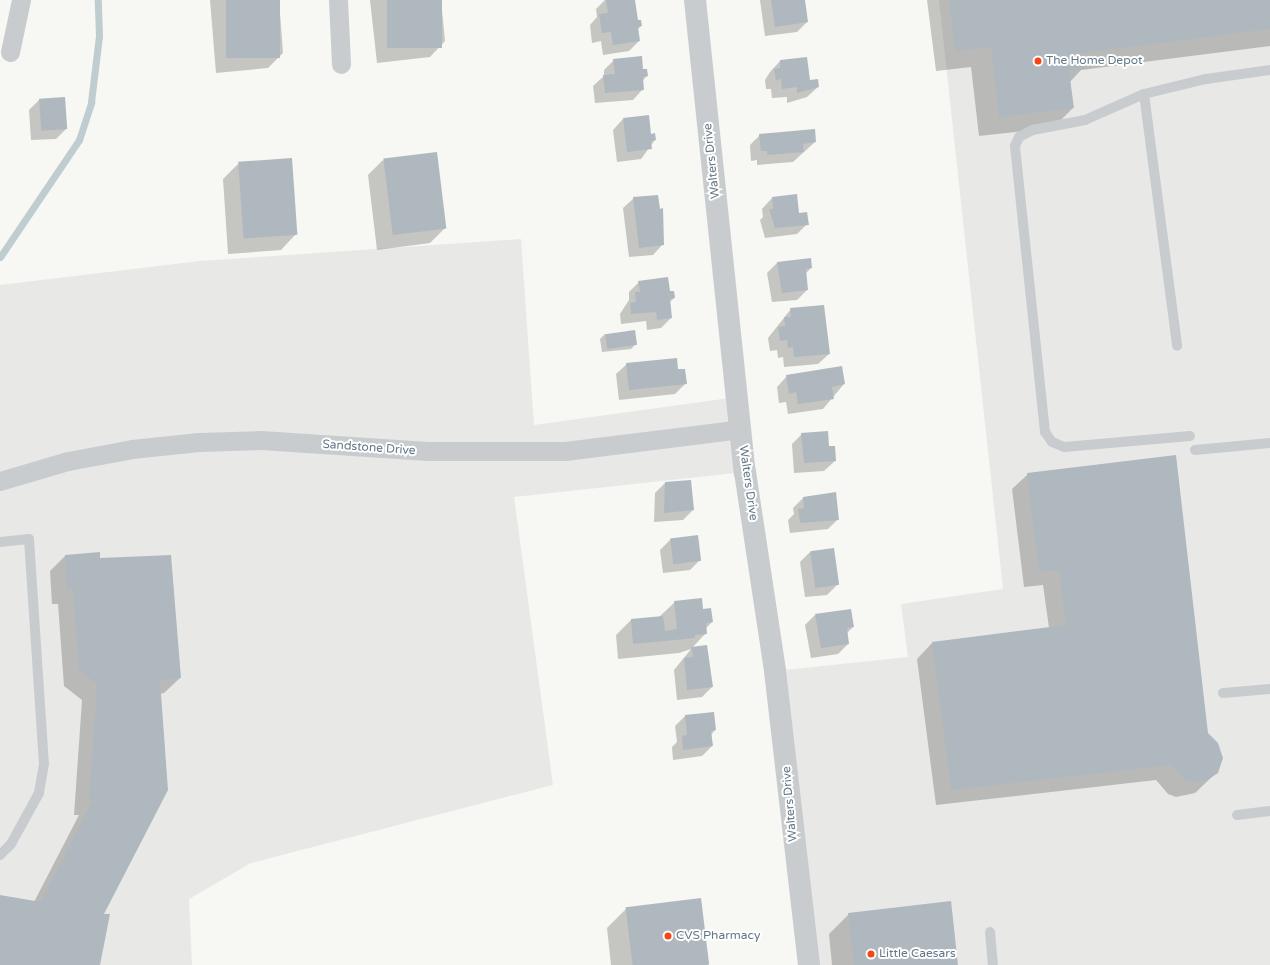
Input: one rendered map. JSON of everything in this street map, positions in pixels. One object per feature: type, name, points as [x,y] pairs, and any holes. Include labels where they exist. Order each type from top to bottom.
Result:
[{"type":"street","points":[[10,52],[21,0]]},
{"type":"street","points":[[338,0],[341,64]]},
{"type":"street","name":"Walters Drive","points":[[695,0],[741,429],[776,678],[809,965]]},
{"type":"street","name":"Sandstone Drive","points":[[0,481],[68,461],[132,449],[199,442],[261,440],[428,451],[565,451],[741,429]]},
{"type":"lane","points":[[1190,436],[1064,447],[1052,442],[1045,432],[1015,146],[1019,137],[1033,130],[1085,120],[1144,94],[1206,79],[1270,70]]},
{"type":"lane","points":[[1144,94],[1177,346]]},
{"type":"lane","points":[[1195,450],[1270,442]]},
{"type":"lane","points":[[0,542],[29,539],[44,764],[39,793],[11,844],[0,855]]},
{"type":"lane","points":[[1223,693],[1270,689]]},
{"type":"lane","points":[[1237,815],[1270,811]]},
{"type":"lane","points":[[990,932],[993,965]]},
{"type":"shaded area","points":[[939,0],[1270,0],[1270,965],[810,965],[775,671],[908,657],[901,604],[1003,589]]},
{"type":"shaded area","points":[[521,239],[534,425],[737,397],[745,472],[514,497],[553,785],[251,863],[189,899],[192,965],[0,965],[0,285],[200,261]]},
{"type":"building","points":[[226,0],[280,0],[280,58],[226,58]]},
{"type":"building","points":[[387,0],[442,0],[442,48],[387,48]]},
{"type":"building","points":[[606,0],[635,0],[638,20],[641,20],[642,26],[638,27],[640,41],[613,45],[611,32],[602,33],[599,14],[608,13]]},
{"type":"building","points":[[771,0],[805,0],[808,22],[775,27]]},
{"type":"building","name":"The Home Depot","points":[[949,0],[1270,0],[1270,29],[1082,53],[1084,69],[1069,71],[1074,108],[999,117],[991,47],[955,51]]},
{"type":"building","points":[[642,56],[643,69],[647,69],[648,76],[643,77],[644,90],[605,93],[603,75],[615,74],[613,59]]},
{"type":"building","points":[[807,57],[810,80],[818,79],[819,87],[797,93],[797,87],[782,89],[781,79],[776,80],[774,69],[780,68],[780,60]]},
{"type":"building","points":[[65,97],[67,129],[41,131],[39,99]]},
{"type":"building","points":[[649,115],[651,134],[655,133],[656,140],[651,141],[652,149],[627,152],[623,118]]},
{"type":"building","points":[[815,129],[816,142],[803,144],[804,152],[767,155],[767,151],[761,151],[759,134]]},
{"type":"building","points":[[437,152],[446,228],[393,235],[383,159]]},
{"type":"building","points":[[292,158],[297,235],[244,239],[238,162]]},
{"type":"building","points":[[797,194],[799,213],[807,212],[809,225],[775,228],[769,209],[773,209],[772,197]]},
{"type":"building","points":[[658,195],[660,209],[663,208],[664,245],[639,248],[633,197]]},
{"type":"building","points":[[811,258],[812,268],[806,269],[808,290],[782,293],[777,262]]},
{"type":"building","points":[[668,277],[670,291],[674,291],[675,298],[670,299],[672,318],[657,320],[656,312],[631,314],[630,303],[636,302],[635,292],[640,292],[638,281]]},
{"type":"building","points":[[824,305],[830,354],[794,357],[793,347],[788,348],[787,340],[780,341],[778,327],[785,326],[784,317],[791,317],[790,308]]},
{"type":"building","points":[[635,330],[637,345],[607,349],[605,334]]},
{"type":"building","points":[[677,358],[678,369],[685,369],[687,384],[629,390],[626,363]]},
{"type":"building","points":[[842,366],[845,384],[832,387],[834,399],[798,404],[796,392],[789,394],[786,375]]},
{"type":"building","points":[[828,431],[829,446],[835,446],[836,461],[804,463],[801,433]]},
{"type":"building","points":[[1176,455],[1208,733],[1218,743],[1223,758],[1218,773],[1206,781],[1192,782],[1184,779],[1171,765],[951,790],[932,642],[1066,625],[1059,570],[1039,572],[1027,473]]},
{"type":"building","points":[[691,480],[694,510],[664,513],[665,482]]},
{"type":"building","points":[[836,492],[839,520],[800,523],[798,509],[804,508],[803,497]]},
{"type":"building","points":[[698,535],[701,561],[673,564],[670,538]]},
{"type":"building","points":[[834,548],[839,585],[815,588],[810,551]]},
{"type":"building","points":[[100,552],[100,558],[171,555],[181,678],[160,680],[168,790],[104,914],[110,914],[100,965],[0,965],[0,895],[41,902],[93,800],[89,800],[97,684],[79,670],[73,589],[67,589],[65,555]]},
{"type":"building","points":[[702,598],[703,609],[711,608],[713,622],[706,623],[707,634],[695,635],[695,638],[633,644],[631,619],[663,616],[665,631],[677,629],[674,601]]},
{"type":"building","points":[[851,609],[854,627],[847,628],[849,644],[821,648],[815,614]]},
{"type":"building","points":[[707,645],[713,687],[687,690],[684,658],[693,657],[691,647]]},
{"type":"building","points":[[714,712],[716,730],[711,731],[713,746],[683,750],[682,736],[687,735],[685,715]]},
{"type":"building","name":"CVS Pharmacy","points":[[701,898],[709,965],[633,965],[626,907]]},
{"type":"building","points":[[951,901],[958,965],[854,965],[848,913]]},
{"type":"waterway","points":[[0,257],[79,140],[91,102],[99,36],[98,0]]},
{"type":"place","name":"The Home Depot","points":[[1038,61]]},
{"type":"place","name":"CVS Pharmacy","points":[[668,936]]},
{"type":"place","name":"Little Caesars","points":[[871,954]]}]
